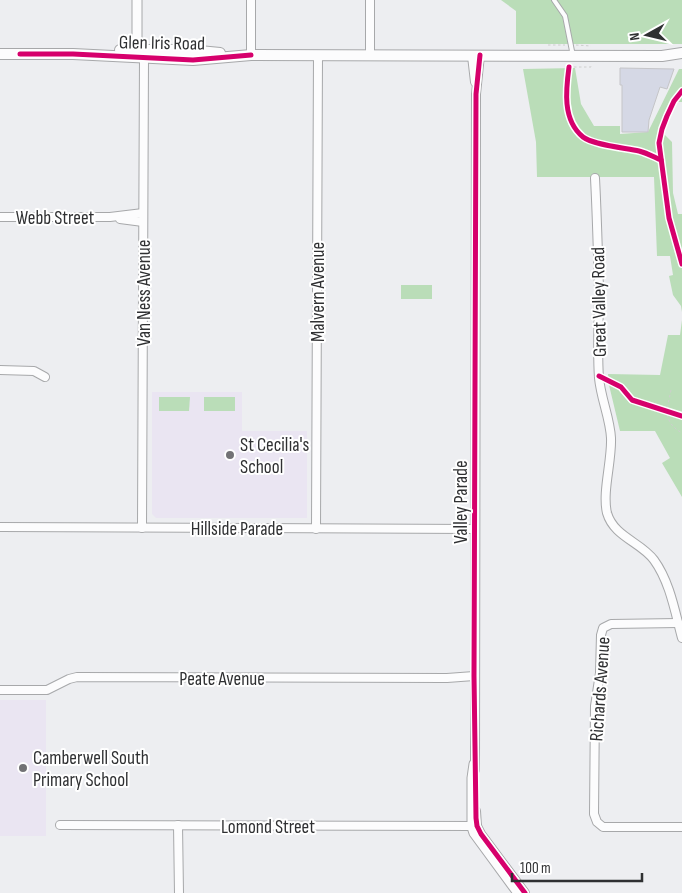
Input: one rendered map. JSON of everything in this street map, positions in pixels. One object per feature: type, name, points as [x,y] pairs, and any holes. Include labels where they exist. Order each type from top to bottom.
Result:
[{"type":"main road","name":"Glen Iris Road","points":[[0,54],[140,54],[189,50],[251,55],[662,56],[682,53]]},
{"type":"main road","name":"Glen Iris Road","points":[[73,54],[125,57],[140,54],[194,60],[251,55]]},
{"type":"main road","name":"Glen Iris Road","points":[[662,56],[682,60]]},
{"type":"street","points":[[137,0],[140,54]]},
{"type":"street","points":[[251,0],[251,55]]},
{"type":"street","points":[[370,0],[370,55]]},
{"type":"street","name":"Van Ness Avenue","points":[[140,54],[143,213],[142,528]]},
{"type":"street","name":"Malvern Avenue","points":[[316,529],[318,55]]},
{"type":"street","name":"Valley Parade","points":[[474,826],[472,778],[474,764],[476,56]]},
{"type":"street","name":"Great Valley Road","points":[[595,178],[599,290],[599,376],[611,440],[606,505],[609,518],[615,528],[643,547],[661,571],[682,638]]},
{"type":"street","name":"Webb Street","points":[[0,217],[110,217],[143,213]]},
{"type":"street","name":"Webb Street","points":[[110,217],[143,222]]},
{"type":"street","points":[[0,370],[34,371],[45,377]]},
{"type":"street","name":"Hillside Parade","points":[[0,527],[474,529]]},
{"type":"street","name":"Richards Avenue","points":[[678,623],[611,624],[604,626],[601,632],[601,668],[595,706],[594,814],[598,824],[605,827],[682,828]]},
{"type":"street","name":"Peate Avenue","points":[[0,690],[47,690],[77,677],[474,679]]},
{"type":"street","name":"Lomond Street","points":[[60,825],[474,826]]},
{"type":"street","points":[[178,825],[179,893]]},
{"type":"street","points":[[474,826],[474,833],[518,893]]},
{"type":"street","points":[[474,826],[525,893]]},
{"type":"lane","points":[[554,0],[565,16],[573,56]]},
{"type":"path","points":[[671,388],[677,396]]},
{"type":"path","points":[[671,388],[667,417],[671,424],[682,433]]},
{"type":"path","points":[[657,409],[674,413]]},
{"type":"shaded area","name":"St Cecilia's School","points":[[152,392],[242,392],[242,431],[307,431],[307,518],[156,518],[152,514]]},
{"type":"shaded area","name":"Camberwell South Primary School","points":[[0,700],[46,700],[46,836],[0,836]]},
{"type":"green space","points":[[501,0],[682,0],[682,44],[516,44],[516,11]]},
{"type":"green space","points":[[575,68],[581,104],[594,126],[620,126],[620,134],[648,132],[679,69],[682,69],[682,102],[675,102],[662,132],[672,142],[673,193],[678,214],[682,214],[682,312],[681,306],[673,295],[669,276],[673,275],[670,256],[657,256],[654,177],[537,177],[536,142],[523,69]]},
{"type":"green space","points":[[401,285],[432,285],[432,299],[401,299]]},
{"type":"green space","points":[[682,320],[682,497],[662,463],[670,458],[655,431],[620,431],[608,374],[660,375],[668,335],[680,335]]},
{"type":"green space","points":[[159,397],[190,397],[189,411],[159,411]]},
{"type":"green space","points":[[204,397],[235,397],[235,411],[204,411]]},
{"type":"building","points":[[620,68],[674,69],[667,89],[660,87],[649,120],[648,132],[622,132]]},
{"type":"cycle path","points":[[20,54],[73,54],[193,60],[251,55]]},
{"type":"cycle path","points":[[480,55],[476,94],[474,676],[476,818],[481,834],[525,893]]},
{"type":"cycle path","points":[[569,67],[567,104],[576,130],[588,140],[642,152],[661,160]]},
{"type":"cycle path","points":[[682,91],[674,101],[667,116],[659,143],[669,218],[682,264]]},
{"type":"cycle path","points":[[599,376],[621,387],[632,400],[682,416]]},
{"type":"place","name":"St Cecilia's School","points":[[230,455]]},
{"type":"place","name":"Camberwell South Primary School","points":[[23,768]]}]
